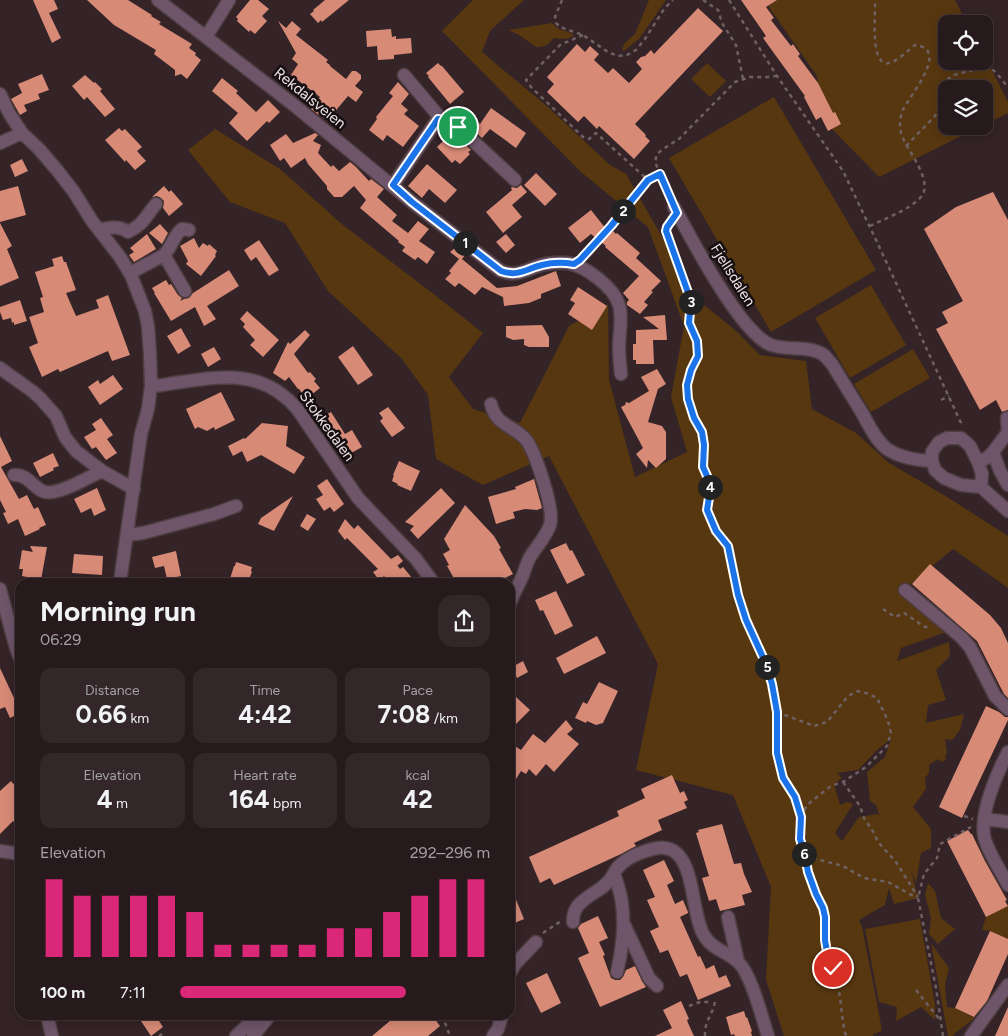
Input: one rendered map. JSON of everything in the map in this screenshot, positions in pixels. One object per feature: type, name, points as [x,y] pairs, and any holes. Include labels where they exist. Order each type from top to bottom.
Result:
[{"type":"street","name":"Rekdalsveien","points":[[158,0],[296,106],[412,202],[501,271],[510,274],[557,262],[582,267],[597,278],[612,291],[619,304],[621,317],[619,346],[621,374]]},
{"type":"street","points":[[206,37],[229,0]]},
{"type":"street","points":[[393,185],[438,119],[437,114],[404,75]]},
{"type":"street","points":[[0,94],[22,133],[57,170],[74,192],[92,221],[120,257],[130,273],[141,299],[148,326],[151,386],[121,578]]},
{"type":"street","points":[[438,119],[449,120],[458,127],[515,180]]},
{"type":"street","points":[[0,143],[22,133]]},
{"type":"street","points":[[99,230],[109,227],[124,228],[128,232],[138,228],[156,204]]},
{"type":"street","name":"Fjellsdalen","points":[[676,210],[723,291],[742,319],[758,337],[771,345],[814,351],[823,355],[832,364],[872,430],[886,448],[905,457],[932,461]]},
{"type":"street","points":[[130,273],[164,255],[168,252],[177,233],[182,229],[189,230]]},
{"type":"street","points":[[164,255],[185,292]]},
{"type":"street","points":[[0,368],[40,398],[56,416],[68,442],[76,450],[102,471],[134,489]]},
{"type":"street","name":"Stokkedalen","points":[[151,386],[222,377],[258,381],[276,389],[290,400],[298,410],[358,498],[416,559],[430,578]]},
{"type":"street","points":[[491,404],[496,417],[526,439],[531,448],[540,468],[551,518],[515,592]]},
{"type":"street","points":[[978,462],[994,452],[1008,432],[1007,418]]},
{"type":"street","points":[[980,487],[982,474],[970,446],[961,438],[948,438],[939,442],[932,452],[935,470],[944,478],[961,485],[980,487],[1008,511]]},
{"type":"street","points":[[994,452],[1000,471],[1008,485]]},
{"type":"street","points":[[14,476],[24,476],[44,492],[53,492],[102,471]]},
{"type":"street","points":[[127,535],[134,535],[206,516],[236,506]]},
{"type":"street","points":[[0,589],[15,644]]},
{"type":"street","points":[[904,590],[970,647],[995,696],[1008,709]]},
{"type":"street","points":[[1008,752],[996,774],[984,821],[985,839],[1008,885]]},
{"type":"street","points":[[984,821],[1008,822]]},
{"type":"street","points":[[574,916],[579,904],[611,878],[626,860],[637,854],[661,847],[674,851],[683,862],[691,882],[698,924],[705,938],[711,945],[744,968],[768,1036]]},
{"type":"street","points":[[0,850],[15,853]]},
{"type":"street","points":[[614,873],[623,906],[624,924],[617,972]]},
{"type":"street","points":[[728,917],[738,962]]},
{"type":"street","points":[[624,924],[649,978],[658,986]]},
{"type":"street","points":[[515,964],[539,938]]},
{"type":"street","points":[[971,1036],[1008,985]]},
{"type":"street","points":[[48,1020],[52,1036]]},
{"type":"street","points":[[236,1036],[253,1020]]},
{"type":"street","points":[[253,1036],[266,1020]]},
{"type":"street","points":[[493,1036],[498,1029],[501,1020]]},
{"type":"path","points":[[562,0],[555,17],[556,23],[560,27],[583,35],[608,52],[618,56],[627,55],[636,50],[664,9],[673,0]]},
{"type":"path","points":[[703,0],[718,10],[722,23],[736,45],[743,78]]},
{"type":"path","points":[[729,0],[777,76],[843,171],[961,423],[961,438]]},
{"type":"path","points":[[870,226],[908,207],[921,198],[925,190],[925,182],[921,172],[906,146],[901,132],[900,120],[904,109],[928,68],[930,59],[928,52],[922,46],[915,45],[893,62],[888,64],[882,62],[878,55],[875,40],[875,0]]},
{"type":"path","points":[[583,35],[560,45],[526,80],[584,138],[589,138],[596,132],[648,180]]},
{"type":"path","points":[[906,146],[935,116],[948,79],[954,75],[985,66],[995,71],[1008,87]]},
{"type":"path","points":[[777,76],[743,78],[736,82],[679,139],[657,154],[655,162],[676,210],[666,231],[691,301],[689,323],[697,341],[698,356],[691,370],[687,385],[688,399],[694,418],[702,432],[704,445],[703,467],[711,485],[707,510],[716,531],[728,546],[738,595],[746,620],[766,664],[772,684],[777,712],[777,753],[783,778],[795,797],[801,817],[800,839],[808,872],[823,908],[827,952],[838,982],[843,1022],[847,1036]]},
{"type":"path","points":[[574,264],[580,260],[611,226],[648,180],[660,174]]},
{"type":"path","points":[[941,400],[948,396]]},
{"type":"path","points":[[883,609],[895,617],[904,613],[925,627],[946,625]]},
{"type":"path","points":[[777,712],[814,726],[827,722],[848,696],[858,691],[877,698],[888,721],[891,733],[887,746],[866,767],[843,782],[831,786],[807,805],[801,817]]},
{"type":"path","points":[[843,782],[860,806],[864,818],[878,842],[896,862],[918,898],[943,1036]]},
{"type":"path","points":[[918,898],[924,874],[937,858],[940,844],[984,821]]},
{"type":"path","points":[[805,856],[843,866],[864,878],[888,882],[918,898]]},
{"type":"path","points":[[539,938],[562,921],[574,916]]},
{"type":"path","points":[[916,990],[941,1021]]},
{"type":"path","points":[[705,1036],[705,1024],[713,1010],[715,1000]]},
{"type":"path","points":[[689,1006],[700,1002],[709,1002]]},
{"type":"path","points":[[444,1020],[450,1036]]},
{"type":"shaded area","points":[[473,0],[524,0],[490,31],[482,52],[549,108],[610,165],[626,174],[699,301],[734,329],[760,355],[806,361],[812,409],[856,433],[889,463],[1008,536],[1008,588],[953,549],[905,590],[952,630],[901,648],[897,661],[949,642],[950,656],[936,670],[946,700],[928,705],[926,723],[964,714],[960,730],[952,740],[945,739],[946,759],[942,762],[938,759],[929,765],[929,773],[925,778],[926,789],[913,807],[931,829],[931,848],[921,853],[916,883],[911,870],[918,898],[894,904],[889,888],[885,905],[859,920],[862,927],[882,1031],[873,1034],[873,1036],[784,1036],[766,980],[771,887],[733,795],[636,770],[658,664],[549,456],[483,485],[436,459],[428,395],[402,359],[328,291],[285,223],[230,202],[188,150],[215,129],[280,169],[343,225],[483,333],[449,377],[473,409],[520,423],[569,326],[608,305],[609,380],[635,477],[687,452],[671,397],[684,326],[648,227],[581,172],[442,31]],"holes":[[[891,739],[885,757],[867,772],[870,801],[876,805],[880,817],[878,814],[859,817],[842,841],[835,833],[853,804],[847,802],[840,805],[834,784],[842,778],[837,773],[858,770],[877,750]]]},
{"type":"shaded area","points":[[649,0],[666,0],[639,39],[624,51],[622,49],[625,43],[635,34]]},
{"type":"shaded area","points":[[764,0],[955,0],[962,15],[938,15],[938,70],[992,70],[1008,102],[1008,113],[993,120],[993,80],[938,80],[938,135],[963,135],[879,177],[821,118],[817,76]]},
{"type":"shaded area","points":[[552,23],[559,29],[574,36],[566,39],[554,38],[547,45],[536,47],[508,30]]},
{"type":"shaded area","points":[[707,63],[726,81],[710,97],[691,79]]},
{"type":"shaded area","points":[[774,97],[876,270],[771,332],[669,158]]},
{"type":"shaded area","points":[[871,285],[906,345],[850,378],[815,318]]},
{"type":"shaded area","points":[[913,349],[930,378],[871,412],[854,384]]},
{"type":"shaded area","points":[[928,883],[935,891],[941,918],[955,929],[938,944],[929,934],[931,918],[925,895]]},
{"type":"shaded area","points":[[1008,905],[1008,939],[990,931],[982,930],[986,917]]},
{"type":"shaded area","points":[[920,919],[935,1005],[935,1020],[921,1007],[896,1021],[897,1007],[879,1002],[865,929]]},
{"type":"shaded area","points":[[931,943],[949,968],[945,985],[947,1007],[955,1008],[975,1018],[953,1036],[948,1036]]},
{"type":"building","points":[[33,0],[54,0],[58,9],[49,13],[61,38],[52,43]]},
{"type":"building","points":[[87,0],[128,0],[152,15],[161,22],[159,24],[192,44],[189,48],[201,60],[187,79],[181,74],[175,76],[175,70],[154,54],[156,50],[114,25]]},
{"type":"building","points":[[250,0],[258,0],[269,9],[262,16],[267,21],[255,34],[250,30],[249,32],[237,21],[236,17]]},
{"type":"building","points":[[325,0],[349,0],[322,22],[321,20],[318,23],[310,14]]},
{"type":"building","points":[[741,0],[777,0],[766,7],[774,18],[771,20],[791,46],[793,44],[800,54],[798,56],[818,83],[833,113],[835,112],[841,124],[828,131],[821,117],[816,120],[805,96],[763,38],[766,36]]},
{"type":"building","points":[[698,8],[723,31],[635,124],[650,141],[634,159],[599,126],[597,129],[584,116],[578,122],[547,92],[554,84],[547,77],[577,44],[585,52],[590,46],[599,54],[594,60],[608,73],[613,68],[629,83],[642,69],[636,62],[651,50],[654,54]]},
{"type":"building","points":[[278,21],[286,28],[292,21],[301,29],[296,35],[328,60],[326,62],[346,79],[352,71],[356,71],[361,75],[361,79],[355,86],[363,92],[356,102],[348,96],[327,121],[311,109],[320,97],[291,75],[298,64],[292,59],[296,53]]},
{"type":"building","points":[[391,29],[392,37],[396,36],[396,39],[411,38],[412,53],[394,55],[394,59],[378,60],[377,46],[367,47],[366,31]]},
{"type":"building","points":[[438,63],[464,92],[450,104],[426,73]]},
{"type":"building","points":[[42,74],[49,90],[38,94],[40,99],[24,105],[27,111],[20,115],[11,99],[22,93],[18,84]]},
{"type":"building","points":[[85,75],[102,89],[100,91],[115,109],[105,117],[87,97],[84,100],[72,86]]},
{"type":"building","points":[[222,78],[238,91],[236,93],[256,112],[268,100],[280,112],[269,123],[267,121],[247,141],[229,123],[238,113],[212,91]]},
{"type":"building","points":[[398,82],[409,94],[401,104],[408,110],[404,114],[419,126],[403,147],[387,135],[383,141],[369,130],[377,119],[376,117],[393,96],[389,93]]},
{"type":"building","points":[[491,108],[526,133],[516,148],[490,129],[482,138],[471,128],[477,121],[480,124]]},
{"type":"building","points":[[119,128],[122,131],[125,129],[142,147],[137,151],[146,161],[135,170],[105,140]]},
{"type":"building","points":[[315,133],[318,135],[313,141],[321,145],[318,153],[331,167],[333,165],[339,171],[350,162],[369,181],[371,179],[384,189],[377,197],[397,215],[392,221],[408,233],[418,221],[429,229],[419,241],[435,252],[427,264],[418,257],[415,260],[402,251],[405,247],[360,208],[366,200],[354,186],[342,197],[334,197],[305,158],[291,168],[284,158],[280,161],[270,145],[286,134],[293,143]]},
{"type":"building","points":[[448,136],[456,144],[460,140],[471,150],[468,152],[470,154],[460,164],[455,160],[452,163],[437,147]]},
{"type":"building","points":[[22,159],[28,171],[15,177],[10,165]]},
{"type":"building","points":[[427,164],[457,190],[445,203],[429,189],[422,198],[408,186]]},
{"type":"building","points":[[536,173],[557,194],[545,206],[524,185]]},
{"type":"building","points":[[521,185],[527,192],[512,205],[522,217],[503,233],[486,212],[512,190],[512,187],[517,188]]},
{"type":"building","points":[[18,186],[26,215],[0,222],[0,191]]},
{"type":"building","points":[[164,186],[169,192],[171,190],[183,204],[169,216],[163,208],[164,201],[157,196],[152,197]]},
{"type":"building","points":[[993,192],[1008,220],[1008,410],[1002,412],[996,400],[980,410],[936,329],[948,323],[942,312],[963,301],[924,229],[956,207]]},
{"type":"building","points":[[591,210],[610,234],[613,231],[617,233],[640,253],[636,258],[661,281],[644,302],[648,305],[640,314],[627,305],[629,300],[623,293],[639,276],[591,234],[580,243],[568,228]]},
{"type":"building","points":[[0,223],[12,246],[7,249],[19,278],[0,286]]},
{"type":"building","points":[[160,224],[168,233],[162,244],[149,233]]},
{"type":"building","points":[[147,234],[156,249],[134,262],[129,255],[134,252],[130,248]]},
{"type":"building","points":[[506,234],[515,245],[506,253],[496,242]]},
{"type":"building","points":[[194,238],[199,248],[203,243],[208,246],[209,244],[217,251],[216,256],[201,276],[186,264],[188,261],[180,246]]},
{"type":"building","points":[[259,240],[279,270],[269,276],[256,257],[251,261],[244,250]]},
{"type":"building","points":[[456,247],[466,254],[462,259],[497,288],[517,286],[556,271],[561,286],[541,294],[541,298],[529,303],[504,306],[503,297],[482,287],[475,295],[459,283],[455,287],[445,279],[459,259],[450,252]]},
{"type":"building","points":[[62,256],[76,290],[66,293],[76,316],[99,308],[96,300],[108,295],[130,355],[112,361],[108,351],[60,372],[58,369],[42,377],[29,347],[38,343],[29,317],[44,312],[40,298],[43,297],[35,272],[54,266],[52,259]]},
{"type":"building","points":[[229,270],[239,286],[207,306],[216,319],[204,326],[195,307],[171,321],[152,288],[166,280],[182,298],[180,301],[189,298],[193,293]]},
{"type":"building","points":[[578,287],[607,306],[592,330],[568,314],[575,303],[570,300]]},
{"type":"building","points":[[20,300],[27,321],[14,325],[11,318],[3,320],[0,307]]},
{"type":"building","points":[[247,311],[279,340],[263,357],[250,345],[255,340],[243,327],[245,324],[240,319]]},
{"type":"building","points":[[665,315],[667,340],[653,340],[654,364],[636,364],[636,360],[633,360],[633,344],[636,344],[636,330],[659,329],[643,317]]},
{"type":"building","points":[[542,325],[549,337],[549,347],[529,347],[524,345],[524,339],[513,340],[506,337],[506,326]]},
{"type":"building","points":[[181,328],[191,346],[178,354],[167,336]]},
{"type":"building","points":[[305,330],[310,335],[294,354],[308,373],[310,372],[316,379],[314,381],[320,388],[306,399],[289,377],[285,381],[273,373],[288,342],[290,344]]},
{"type":"building","points":[[353,346],[373,375],[358,385],[338,357]]},
{"type":"building","points":[[214,347],[221,359],[208,367],[201,354]]},
{"type":"building","points":[[657,369],[666,384],[658,389],[648,422],[662,426],[666,432],[666,459],[656,468],[648,460],[647,468],[636,454],[643,448],[621,407],[626,402],[629,403],[649,391],[641,377]]},
{"type":"building","points":[[113,375],[123,389],[100,405],[88,387],[98,380],[100,384]]},
{"type":"building","points":[[221,392],[235,420],[215,430],[214,427],[207,431],[198,427],[195,429],[186,409]]},
{"type":"building","points":[[388,407],[405,428],[392,437],[380,421],[383,418],[379,413]]},
{"type":"building","points":[[331,412],[345,434],[352,430],[362,447],[346,456],[324,416]]},
{"type":"building","points":[[101,418],[113,435],[107,439],[117,453],[106,460],[96,447],[92,449],[84,437],[96,430],[92,424]]},
{"type":"building","points":[[262,423],[288,426],[286,446],[305,457],[294,474],[261,455],[247,462],[242,451],[233,456],[228,446],[245,439]]},
{"type":"building","points":[[0,436],[12,461],[1,467],[19,499],[27,495],[34,509],[38,507],[46,525],[25,536],[18,519],[8,524],[3,513],[6,512],[0,500]]},
{"type":"building","points":[[53,453],[59,466],[40,477],[33,463]]},
{"type":"building","points":[[399,461],[420,471],[411,491],[392,481]]},
{"type":"building","points":[[327,479],[344,504],[334,512],[330,507],[324,511],[316,499],[323,495],[317,486]]},
{"type":"building","points":[[534,479],[542,508],[513,512],[515,518],[496,524],[488,497],[516,489],[515,487]]},
{"type":"building","points":[[97,488],[106,510],[94,516],[91,508],[81,513],[74,499]]},
{"type":"building","points":[[441,488],[455,503],[418,539],[410,530],[414,526],[405,522]]},
{"type":"building","points":[[293,496],[274,531],[258,524],[261,518]]},
{"type":"building","points":[[465,505],[494,536],[513,574],[505,578],[454,578],[443,554],[450,550],[444,539]]},
{"type":"building","points":[[307,514],[316,519],[308,531],[300,526]]},
{"type":"building","points":[[345,519],[354,529],[358,525],[391,559],[398,555],[403,561],[397,566],[400,569],[403,567],[412,578],[386,578],[384,576],[378,578],[373,572],[378,569],[347,538],[345,540],[338,531]]},
{"type":"building","points":[[566,543],[570,551],[572,550],[585,575],[567,584],[550,550]]},
{"type":"building","points":[[30,546],[47,547],[41,578],[22,576],[23,569],[19,569],[22,550],[33,552]]},
{"type":"building","points":[[176,551],[181,576],[167,578],[164,566],[155,568],[152,557]]},
{"type":"building","points":[[74,554],[103,556],[102,575],[72,573]]},
{"type":"building","points":[[236,562],[252,567],[250,578],[230,578]]},
{"type":"building","points":[[930,564],[990,615],[1001,628],[1008,643],[1008,698],[1004,694],[977,641],[912,584]]},
{"type":"building","points":[[556,591],[573,626],[555,635],[543,610],[540,611],[535,600]]},
{"type":"building","points":[[597,636],[606,653],[564,674],[556,658]]},
{"type":"building","points":[[523,661],[528,672],[517,678],[515,665]]},
{"type":"building","points":[[0,668],[15,700],[15,716],[10,718],[5,707],[0,709]]},
{"type":"building","points":[[599,682],[618,691],[603,723],[596,725],[575,718],[583,702],[587,704]]},
{"type":"building","points":[[516,697],[530,710],[515,725]]},
{"type":"building","points":[[986,706],[1008,717],[1008,720],[962,818],[939,807]]},
{"type":"building","points":[[566,720],[573,729],[567,734],[579,744],[554,772],[546,764],[536,776],[529,769],[526,774],[521,771],[515,778],[515,746],[521,750],[533,734],[545,743]]},
{"type":"building","points":[[672,775],[680,793],[684,791],[688,800],[684,802],[687,808],[658,820],[662,830],[634,843],[636,846],[621,854],[554,885],[550,878],[540,883],[529,857],[619,816],[617,811],[645,798],[641,789]]},
{"type":"building","points":[[11,781],[15,786],[15,823],[13,821],[0,834],[0,791]]},
{"type":"building","points":[[722,824],[734,864],[741,863],[752,892],[742,895],[745,905],[720,911],[716,899],[709,901],[702,878],[709,876],[696,833],[699,832],[698,830]]},
{"type":"building","points":[[968,830],[972,834],[1007,900],[1005,901],[1008,906],[986,917],[947,841]]},
{"type":"building","points":[[664,860],[674,881],[667,885],[675,904],[683,900],[688,912],[680,917],[698,957],[700,956],[706,969],[714,965],[719,978],[726,975],[731,986],[698,1000],[687,974],[680,977],[668,950],[660,953],[650,931],[659,927],[647,900],[655,897],[643,870]]},
{"type":"building","points":[[515,897],[524,919],[515,923]]},
{"type":"building","points":[[598,916],[608,938],[599,942],[605,955],[603,956],[611,978],[620,980],[626,970],[635,966],[646,987],[600,1007],[578,958],[589,953],[578,928],[581,924]]},
{"type":"building","points":[[990,931],[1008,939],[1008,954],[987,1001],[974,1017],[955,1008]]},
{"type":"building","points":[[547,973],[561,1003],[541,1013],[526,983]]},
{"type":"building","points":[[681,1001],[694,1036],[655,1036],[672,1028],[663,1010]]},
{"type":"building","points":[[1008,1007],[1008,1036],[995,1036]]},
{"type":"building","points":[[744,1011],[752,1031],[752,1036],[731,1035],[726,1017]]},
{"type":"building","points":[[140,1020],[158,1020],[163,1027],[151,1036]]},
{"type":"building","points":[[391,1020],[436,1020],[440,1026],[428,1036],[372,1036]]},
{"type":"route","points":[[458,127],[449,120],[438,119],[393,185],[501,271],[510,274],[544,264],[557,262],[574,264],[580,260],[611,226],[648,180],[660,174],[677,213],[666,231],[691,301],[689,323],[697,341],[698,356],[691,370],[687,385],[688,399],[694,418],[702,432],[704,445],[703,467],[711,485],[707,510],[716,531],[728,546],[738,595],[746,620],[766,664],[772,684],[777,712],[777,753],[783,778],[795,797],[801,817],[800,839],[806,866],[823,908],[826,930],[825,940],[833,968]]}]
